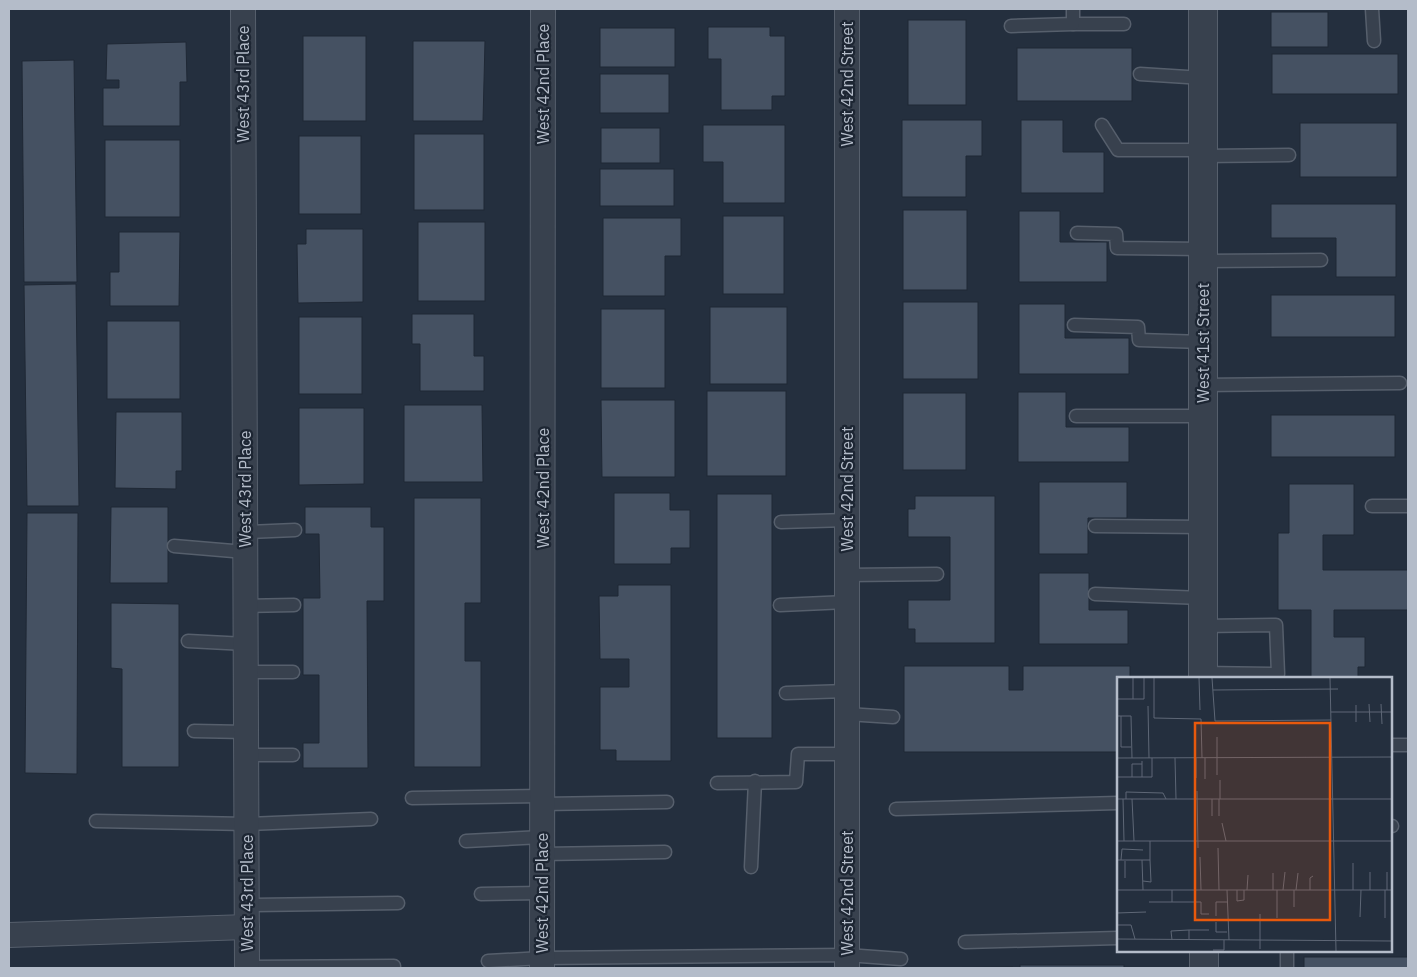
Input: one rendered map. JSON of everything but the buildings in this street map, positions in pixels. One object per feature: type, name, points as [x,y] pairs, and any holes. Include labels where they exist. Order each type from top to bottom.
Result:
[{"type":"street","name":"West 43rd Place","points":[[243,9],[247,968]]},
{"type":"street","name":"West 42nd Place","points":[[542,963],[543,9]]},
{"type":"street","name":"West 42nd Street","points":[[846,9],[847,962]]},
{"type":"street","name":"West 41st Street","points":[[1203,9],[1203,676]]},
{"type":"street","points":[[9,935],[247,916]]},
{"type":"street","points":[[1204,952],[1204,968]]},
{"type":"lane","points":[[1073,9],[1073,24]]},
{"type":"lane","points":[[1372,9],[1374,41]]},
{"type":"lane","points":[[1011,26],[1124,24]]},
{"type":"lane","points":[[1140,74],[1203,78]]},
{"type":"lane","points":[[1102,124],[1118,150],[1289,155]]},
{"type":"lane","points":[[1077,234],[1116,234],[1117,248],[1203,255],[1321,260]]},
{"type":"lane","points":[[1074,325],[1138,327],[1139,340],[1203,342]]},
{"type":"lane","points":[[1203,385],[1400,383]]},
{"type":"lane","points":[[1076,416],[1203,416]]},
{"type":"lane","points":[[1372,506],[1408,506]]},
{"type":"lane","points":[[782,522],[847,520]]},
{"type":"lane","points":[[1095,526],[1203,527]]},
{"type":"lane","points":[[174,546],[245,542],[295,530]]},
{"type":"lane","points":[[847,575],[937,574]]},
{"type":"lane","points":[[1095,594],[1203,598]]},
{"type":"lane","points":[[780,605],[847,602]]},
{"type":"lane","points":[[246,606],[294,605]]},
{"type":"lane","points":[[1203,626],[1276,625],[1278,674],[1203,676]]},
{"type":"lane","points":[[188,641],[246,644]]},
{"type":"lane","points":[[246,672],[293,672]]},
{"type":"lane","points":[[786,693],[847,703],[893,717]]},
{"type":"lane","points":[[194,731],[293,755]]},
{"type":"lane","points":[[1392,745],[1408,745]]},
{"type":"lane","points":[[717,783],[755,781],[796,782],[798,754],[847,754]]},
{"type":"lane","points":[[751,867],[755,781]]},
{"type":"lane","points":[[412,798],[667,802]]},
{"type":"lane","points":[[896,809],[1117,803]]},
{"type":"lane","points":[[96,821],[247,824],[371,819]]},
{"type":"lane","points":[[466,840],[665,852]]},
{"type":"lane","points":[[481,894],[542,893]]},
{"type":"lane","points":[[247,916],[398,903]]},
{"type":"lane","points":[[965,942],[1117,938]]},
{"type":"lane","points":[[1287,952],[1287,968]]},
{"type":"lane","points":[[488,961],[542,963],[847,962],[902,959]]},
{"type":"lane","points":[[247,968],[394,966]]}]
